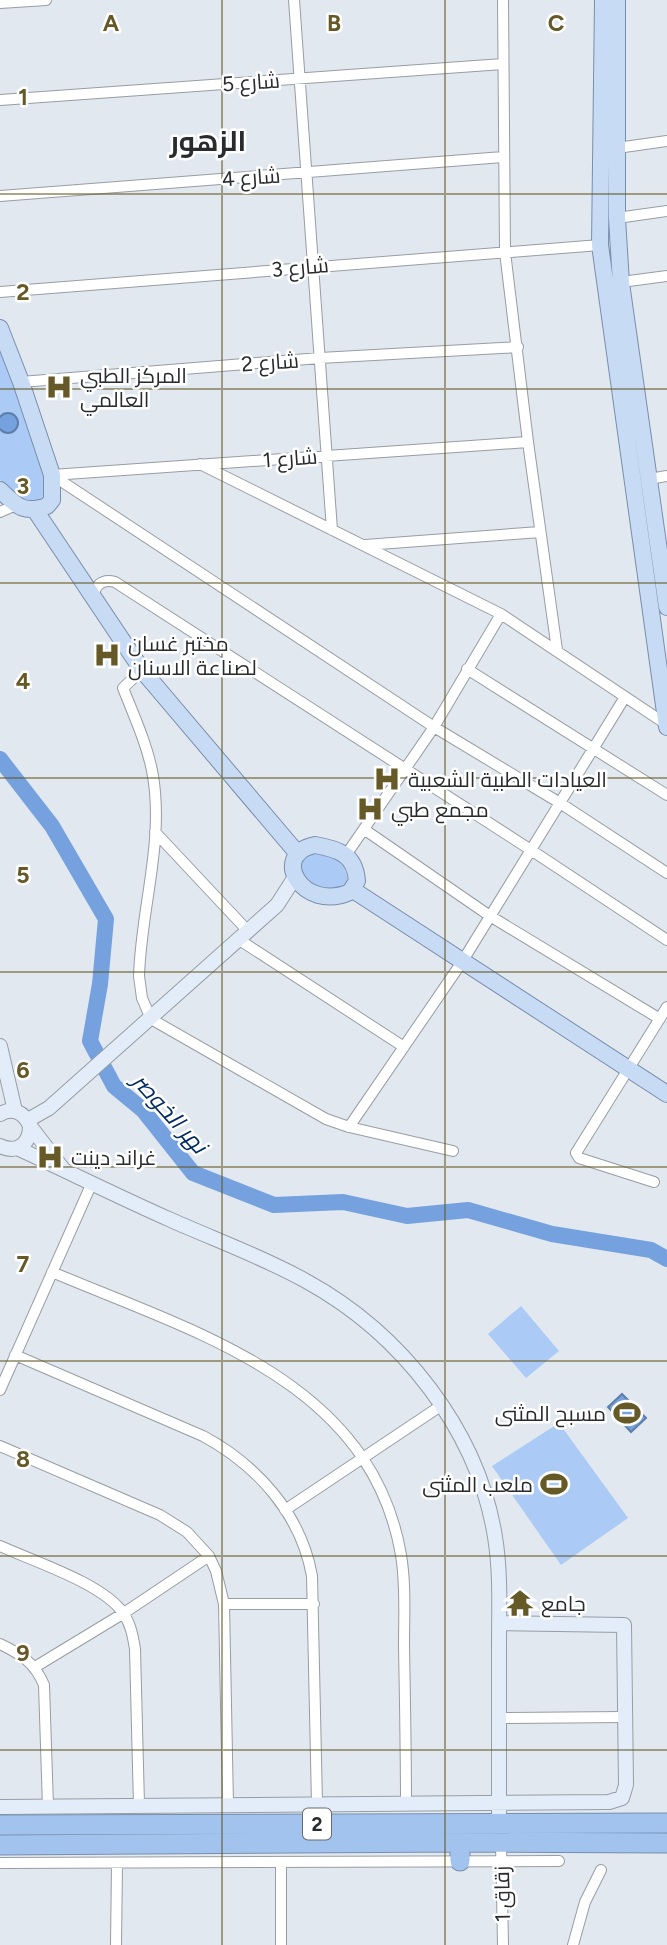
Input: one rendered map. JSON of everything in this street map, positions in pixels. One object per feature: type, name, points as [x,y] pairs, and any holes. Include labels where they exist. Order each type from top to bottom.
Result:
[{"type":"highway","name":"2","points":[[0,1825],[633,1833],[667,1823]]},
{"type":"highway","name":"2","points":[[0,1845],[460,1851],[500,1833]]},
{"type":"highway","name":"2","points":[[633,1833],[667,1843]]},
{"type":"main road","points":[[603,0],[600,245],[614,284],[662,546],[667,607]]},
{"type":"main road","points":[[617,0],[617,218],[614,284],[667,725]]},
{"type":"main road","points":[[0,328],[52,475],[51,500],[47,506],[35,510],[16,505],[0,490]]},
{"type":"main road","points":[[35,510],[142,670],[298,853]]},
{"type":"main road","points":[[315,845],[336,849],[346,855],[357,876],[353,890],[337,897],[312,894],[303,888],[295,877],[294,863],[298,853],[315,845]]},
{"type":"main road","points":[[353,890],[667,1094]]},
{"type":"street","points":[[0,3],[46,0]]},
{"type":"street","points":[[294,0],[332,530]]},
{"type":"street","points":[[503,0],[505,252],[557,650]]},
{"type":"street","name":"شارع 5","points":[[0,100],[503,64]]},
{"type":"street","points":[[617,148],[667,141]]},
{"type":"street","name":"شارع 4","points":[[0,196],[503,157]]},
{"type":"street","points":[[617,218],[667,211]]},
{"type":"street","name":"شارع 3","points":[[0,292],[600,245]]},
{"type":"street","points":[[614,284],[667,276]]},
{"type":"street","name":"شارع 2","points":[[21,382],[320,358],[518,347]]},
{"type":"street","name":"شارع 1","points":[[52,475],[528,442]]},
{"type":"street","points":[[200,464],[500,614],[667,725]]},
{"type":"street","points":[[52,475],[434,727],[560,803],[667,873]]},
{"type":"street","points":[[649,479],[667,477]]},
{"type":"street","points":[[0,512],[16,505]]},
{"type":"street","points":[[364,545],[540,532]]},
{"type":"street","points":[[94,600],[94,591],[99,584],[106,580],[116,582],[531,849],[667,940]]},
{"type":"street","points":[[346,855],[434,727],[500,614]]},
{"type":"street","points":[[467,669],[667,795]]},
{"type":"street","points":[[142,670],[123,688],[153,776],[155,832],[139,976],[148,1022],[304,1108],[349,1127],[453,1151]]},
{"type":"street","points":[[349,1127],[462,962],[625,697]]},
{"type":"street","points":[[365,830],[490,916],[660,1019]]},
{"type":"street","points":[[155,832],[242,934],[404,1047]]},
{"type":"street","points":[[277,905],[295,877]]},
{"type":"street","points":[[7,1151],[26,1142],[29,1123],[50,1108],[148,1022],[242,934],[277,905],[295,896],[312,894]]},
{"type":"street","points":[[654,1182],[579,1157],[576,1153],[667,1007]]},
{"type":"street","points":[[0,1046],[7,1113],[29,1123],[64,1170]]},
{"type":"street","points":[[7,1151],[64,1170],[91,1185],[283,1269],[331,1296],[365,1321],[396,1349],[442,1405],[461,1438],[487,1504],[497,1550],[500,1833]]},
{"type":"street","points":[[0,1390],[91,1185]]},
{"type":"street","points":[[52,1272],[218,1342],[271,1370],[322,1410],[344,1432],[362,1457],[389,1512],[401,1557],[406,1805]]},
{"type":"street","points":[[15,1355],[222,1446],[255,1472],[285,1510],[303,1541],[309,1560],[314,1604],[317,1804]]},
{"type":"street","points":[[285,1510],[442,1405]]},
{"type":"street","points":[[0,1446],[160,1515],[187,1532],[209,1556],[216,1571],[224,1604],[228,1805]]},
{"type":"street","points":[[0,1546],[96,1589],[124,1613],[135,1649],[139,1805]]},
{"type":"street","points":[[35,1667],[124,1613],[209,1556]]},
{"type":"street","points":[[224,1604],[314,1604]]},
{"type":"street","points":[[499,1623],[624,1625],[626,1785],[622,1798],[500,1833]]},
{"type":"street","points":[[0,1644],[21,1654],[35,1667],[44,1685],[48,1807]]},
{"type":"street","points":[[499,1718],[625,1717]]},
{"type":"street","points":[[0,1807],[406,1805],[500,1833],[559,1861]]},
{"type":"street","name":"زقاق 1","points":[[500,1833],[503,1945]]},
{"type":"street","points":[[0,1863],[281,1863],[460,1851]]},
{"type":"street","points":[[116,1945],[117,1863]]},
{"type":"street","points":[[281,1863],[281,1945]]},
{"type":"street","points":[[573,1945],[585,1902],[601,1870]]},
{"type":"shaded area","points":[[0,343],[47,478],[45,492],[40,501],[17,496],[0,480]]},
{"type":"shaded area","points":[[8,413],[15,416],[18,423],[15,430],[8,433],[1,430],[-2,423],[1,416]]},
{"type":"shaded area","points":[[321,852],[332,856],[345,869],[347,883],[343,889],[327,891],[301,881],[301,860]]},
{"type":"shaded area","points":[[521,1306],[559,1351],[526,1378],[488,1334]]},
{"type":"shaded area","name":"مسبح المثنى","points":[[622,1394],[646,1418],[631,1432],[608,1407]]},
{"type":"shaded area","name":"ملعب المثنى","points":[[559,1423],[628,1518],[561,1565],[492,1466]]},
{"type":"waterway","name":"نهر الخوصر","points":[[0,759],[52,826],[106,919],[100,984],[90,1041],[114,1086],[143,1110],[193,1173],[274,1205],[343,1202],[407,1216],[468,1210],[552,1234],[651,1250],[667,1259]]},
{"type":"place","name":"المركز الطبي العالمي","points":[[59,387]]},
{"type":"place","name":"مختبر غسان لصناعة الاسنان","points":[[107,655]]},
{"type":"place","name":"العيادات الطبية الشعبية","points":[[387,779]]},
{"type":"place","name":"مجمع طبي","points":[[370,809]]},
{"type":"place","name":"غراند دينت","points":[[50,1157]]},
{"type":"place","name":"مسبح المثنى","points":[[627,1413]]},
{"type":"place","name":"ملعب المثنى","points":[[554,1484]]},
{"type":"place","name":"جامع","points":[[520,1603]]},
{"type":"district","name":"الزهور","points":[[208,141]]}]
